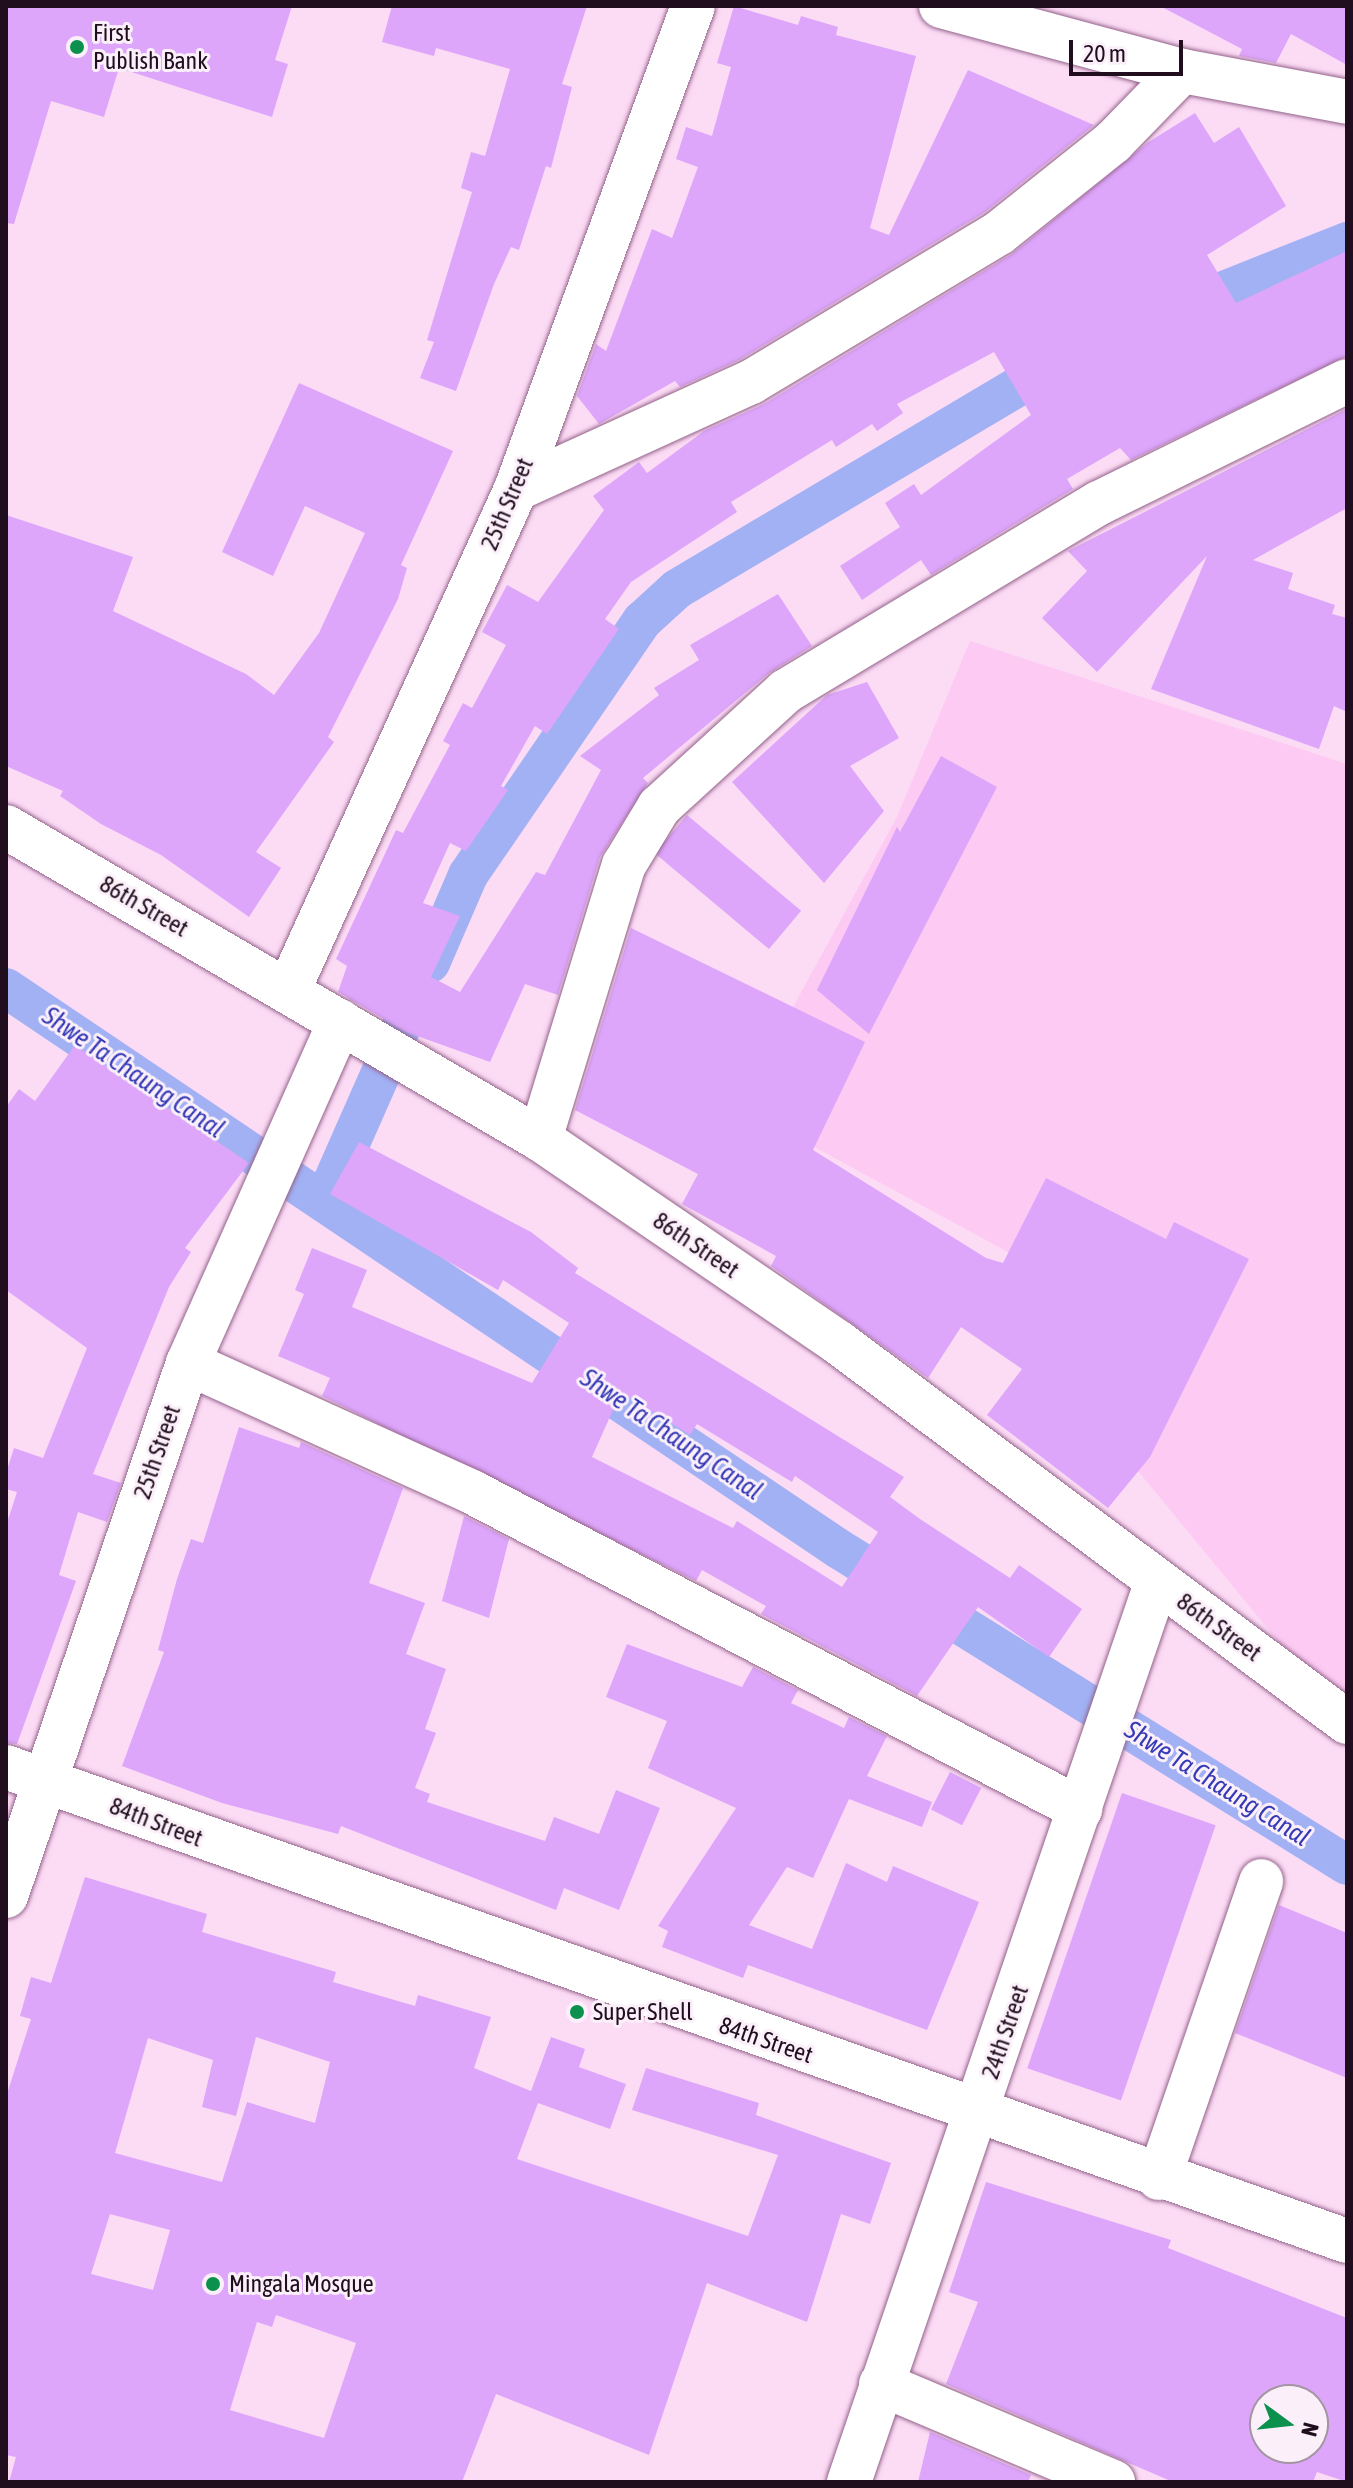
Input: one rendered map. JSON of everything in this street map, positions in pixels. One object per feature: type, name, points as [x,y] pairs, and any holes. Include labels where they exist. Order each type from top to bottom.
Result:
[{"type":"street","name":"25th Street","points":[[289,989],[516,489],[693,6]]},
{"type":"street","points":[[941,6],[1182,71],[1347,102]]},
{"type":"street","points":[[516,489],[621,448],[751,382],[999,233],[1113,142],[1182,71]]},
{"type":"street","points":[[540,1139],[624,865],[659,807],[786,691],[1099,503],[1347,381]]},
{"type":"street","name":"86th Street","points":[[6,827],[289,989],[540,1139],[839,1343],[1347,1722]]},
{"type":"street","name":"25th Street","points":[[6,1896],[25,1774],[188,1363],[257,1217],[299,1118],[352,1028]]},
{"type":"street","points":[[188,1363],[472,1492],[1080,1809]]},
{"type":"street","name":"24th Street","points":[[849,2482],[1126,1683],[1157,1581]]},
{"type":"street","name":"84th Street","points":[[25,1774],[977,2115],[1347,2241]]},
{"type":"street","points":[[1159,2178],[1261,1881]]},
{"type":"street","points":[[881,2384],[1113,2482]]},
{"type":"shaded area","points":[[970,641],[1347,764],[1347,1714],[1328,1702],[1139,1472],[1018,1380],[1074,1288],[739,1106],[897,817]]},
{"type":"building","points":[[6,6],[292,6],[275,60],[288,64],[272,117],[119,68],[104,117],[51,101],[14,224],[6,223]]},
{"type":"building","points":[[392,6],[587,6],[562,84],[572,87],[551,168],[546,166],[519,250],[511,247],[494,284],[456,391],[420,378],[434,342],[427,340],[472,192],[461,188],[471,152],[485,156],[510,69],[436,48],[434,56],[382,42]]},
{"type":"building","points":[[734,6],[798,25],[801,16],[838,27],[836,35],[916,56],[870,228],[889,235],[968,70],[1094,125],[985,212],[739,360],[680,387],[675,381],[599,424],[577,396],[596,344],[606,351],[652,229],[672,238],[698,167],[676,159],[686,127],[712,136],[731,67],[717,63]]},
{"type":"building","points":[[1160,6],[1347,6],[1347,65],[1291,34],[1276,63],[1239,56],[1242,49]]},
{"type":"building","points":[[1195,113],[1214,143],[1239,127],[1286,206],[1207,255],[1236,303],[1347,251],[1347,356],[1131,460],[1120,448],[1067,479],[1073,489],[931,575],[921,560],[862,600],[840,566],[900,527],[885,503],[914,484],[921,495],[1031,415],[994,352],[897,404],[903,413],[877,431],[872,424],[836,447],[832,440],[731,502],[737,512],[631,582],[605,619],[619,629],[547,734],[535,726],[501,786],[508,790],[466,851],[450,843],[423,903],[460,916],[431,977],[460,992],[536,872],[545,875],[601,770],[580,756],[659,695],[654,688],[699,660],[690,645],[778,594],[812,646],[769,673],[643,778],[648,783],[600,857],[558,995],[525,984],[490,1062],[406,1032],[338,992],[347,966],[336,959],[396,830],[403,833],[450,745],[443,741],[463,703],[472,708],[506,645],[482,632],[507,585],[538,602],[604,510],[593,496],[639,462],[647,473],[704,431],[764,404],[1012,254],[1147,143]]},
{"type":"building","points":[[299,383],[453,451],[401,565],[407,568],[398,599],[328,737],[334,742],[256,852],[281,868],[249,917],[161,855],[101,824],[60,796],[63,791],[6,766],[6,515],[133,557],[113,611],[246,674],[274,695],[319,633],[365,533],[305,506],[273,576],[222,552]]},
{"type":"building","points":[[1347,409],[1347,508],[1253,560],[1293,573],[1288,589],[1335,605],[1332,614],[1347,618],[1347,712],[1334,706],[1319,749],[1151,689],[1207,556],[1097,672],[1042,618],[1087,571],[1068,551]]},
{"type":"building","points":[[867,682],[899,738],[850,766],[884,811],[824,883],[732,782],[827,695]]},
{"type":"building","points":[[941,756],[997,787],[869,1034],[817,990],[897,827],[900,832]]},
{"type":"building","points":[[687,815],[801,911],[769,949],[655,853]]},
{"type":"building","points":[[631,928],[865,1042],[813,1150],[986,1258],[1003,1263],[1046,1178],[1166,1239],[1174,1222],[1249,1259],[1150,1457],[1108,1508],[987,1415],[1022,1369],[961,1327],[928,1378],[771,1266],[776,1256],[682,1204],[698,1174],[575,1110]]},
{"type":"building","points":[[75,1045],[249,1163],[185,1248],[191,1252],[169,1287],[93,1474],[121,1483],[107,1522],[78,1512],[59,1575],[76,1581],[17,1744],[6,1743],[6,1526],[17,1492],[6,1489],[6,1473],[14,1448],[43,1458],[87,1348],[6,1290],[6,1107],[19,1089],[35,1101]]},
{"type":"building","points":[[359,1142],[531,1232],[578,1268],[575,1273],[904,1477],[890,1497],[920,1519],[1010,1578],[1019,1565],[1082,1609],[1049,1657],[978,1607],[917,1696],[761,1614],[766,1606],[702,1570],[696,1581],[322,1396],[330,1378],[278,1356],[304,1294],[295,1290],[312,1248],[367,1270],[352,1307],[532,1383],[569,1323],[503,1280],[498,1290],[330,1194]],"holes":[[[621,1392],[690,1435],[697,1424],[792,1482],[795,1476],[878,1532],[842,1587],[737,1521],[733,1528],[592,1457]]]},
{"type":"building","points":[[239,1427],[299,1448],[301,1442],[403,1488],[369,1583],[425,1603],[406,1654],[446,1669],[425,1729],[436,1733],[415,1788],[430,1794],[427,1802],[545,1841],[554,1817],[599,1834],[616,1790],[660,1808],[619,1910],[564,1888],[556,1910],[341,1826],[338,1834],[222,1803],[122,1766],[164,1652],[158,1650],[177,1579],[191,1539],[203,1543]]},
{"type":"building","points":[[464,1516],[509,1539],[489,1618],[442,1601]]},
{"type":"building","points":[[627,1644],[742,1687],[753,1667],[798,1690],[791,1703],[844,1728],[849,1717],[887,1736],[867,1776],[932,1802],[922,1827],[849,1799],[813,1878],[787,1867],[749,1925],[812,1949],[846,1863],[887,1882],[893,1866],[979,1902],[927,2030],[748,1965],[743,1978],[662,1947],[668,1931],[658,1926],[736,1808],[648,1768],[667,1721],[606,1697]]},
{"type":"building","points":[[950,1772],[981,1788],[962,1825],[931,1809]]},
{"type":"building","points":[[1122,1793],[1216,1825],[1121,2100],[1027,2068]]},
{"type":"building","points":[[85,1877],[207,1914],[202,1932],[336,1972],[333,1982],[415,2006],[418,1995],[491,2017],[474,2068],[531,2091],[551,2037],[585,2049],[579,2067],[626,2084],[610,2129],[538,2103],[517,2159],[748,2236],[778,2155],[632,2110],[646,2068],[759,2103],[756,2115],[891,2163],[870,2224],[841,2214],[807,2322],[707,2283],[649,2455],[496,2394],[462,2482],[9,2482],[16,2457],[6,2455],[6,2097],[31,2019],[20,2016],[31,1977],[51,1983]],"holes":[[[256,2037],[330,2062],[315,2123],[247,2102],[222,2182],[115,2153],[148,2038],[213,2060],[202,2107],[236,2116]],[[110,2214],[170,2230],[153,2290],[91,2274]],[[276,2315],[356,2343],[324,2438],[230,2410],[257,2322],[272,2327]]]},
{"type":"building","points":[[1279,1905],[1347,1933],[1347,2078],[1235,2033]]},
{"type":"building","points":[[986,2182],[1171,2240],[1168,2248],[1347,2318],[1347,2482],[1317,2472],[1313,2482],[1173,2482],[946,2384],[978,2302],[949,2292]]},
{"type":"building","points":[[930,2432],[1031,2475],[1028,2482],[918,2482]]},
{"type":"waterway","points":[[1176,310],[1347,242]]},
{"type":"waterway","points":[[430,963],[468,875],[642,621],[677,589],[1063,360]]},
{"type":"waterway","name":"Shwe Ta Chaung Canal","points":[[6,988],[839,1549],[1347,1865]]},
{"type":"waterway","points":[[324,1202],[404,1021]]},
{"type":"place","name":"First Publish Bank","points":[[77,47]]},
{"type":"place","name":"Super Shell","points":[[577,2012]]},
{"type":"place","name":"Mingala Mosque","points":[[213,2284]]}]
